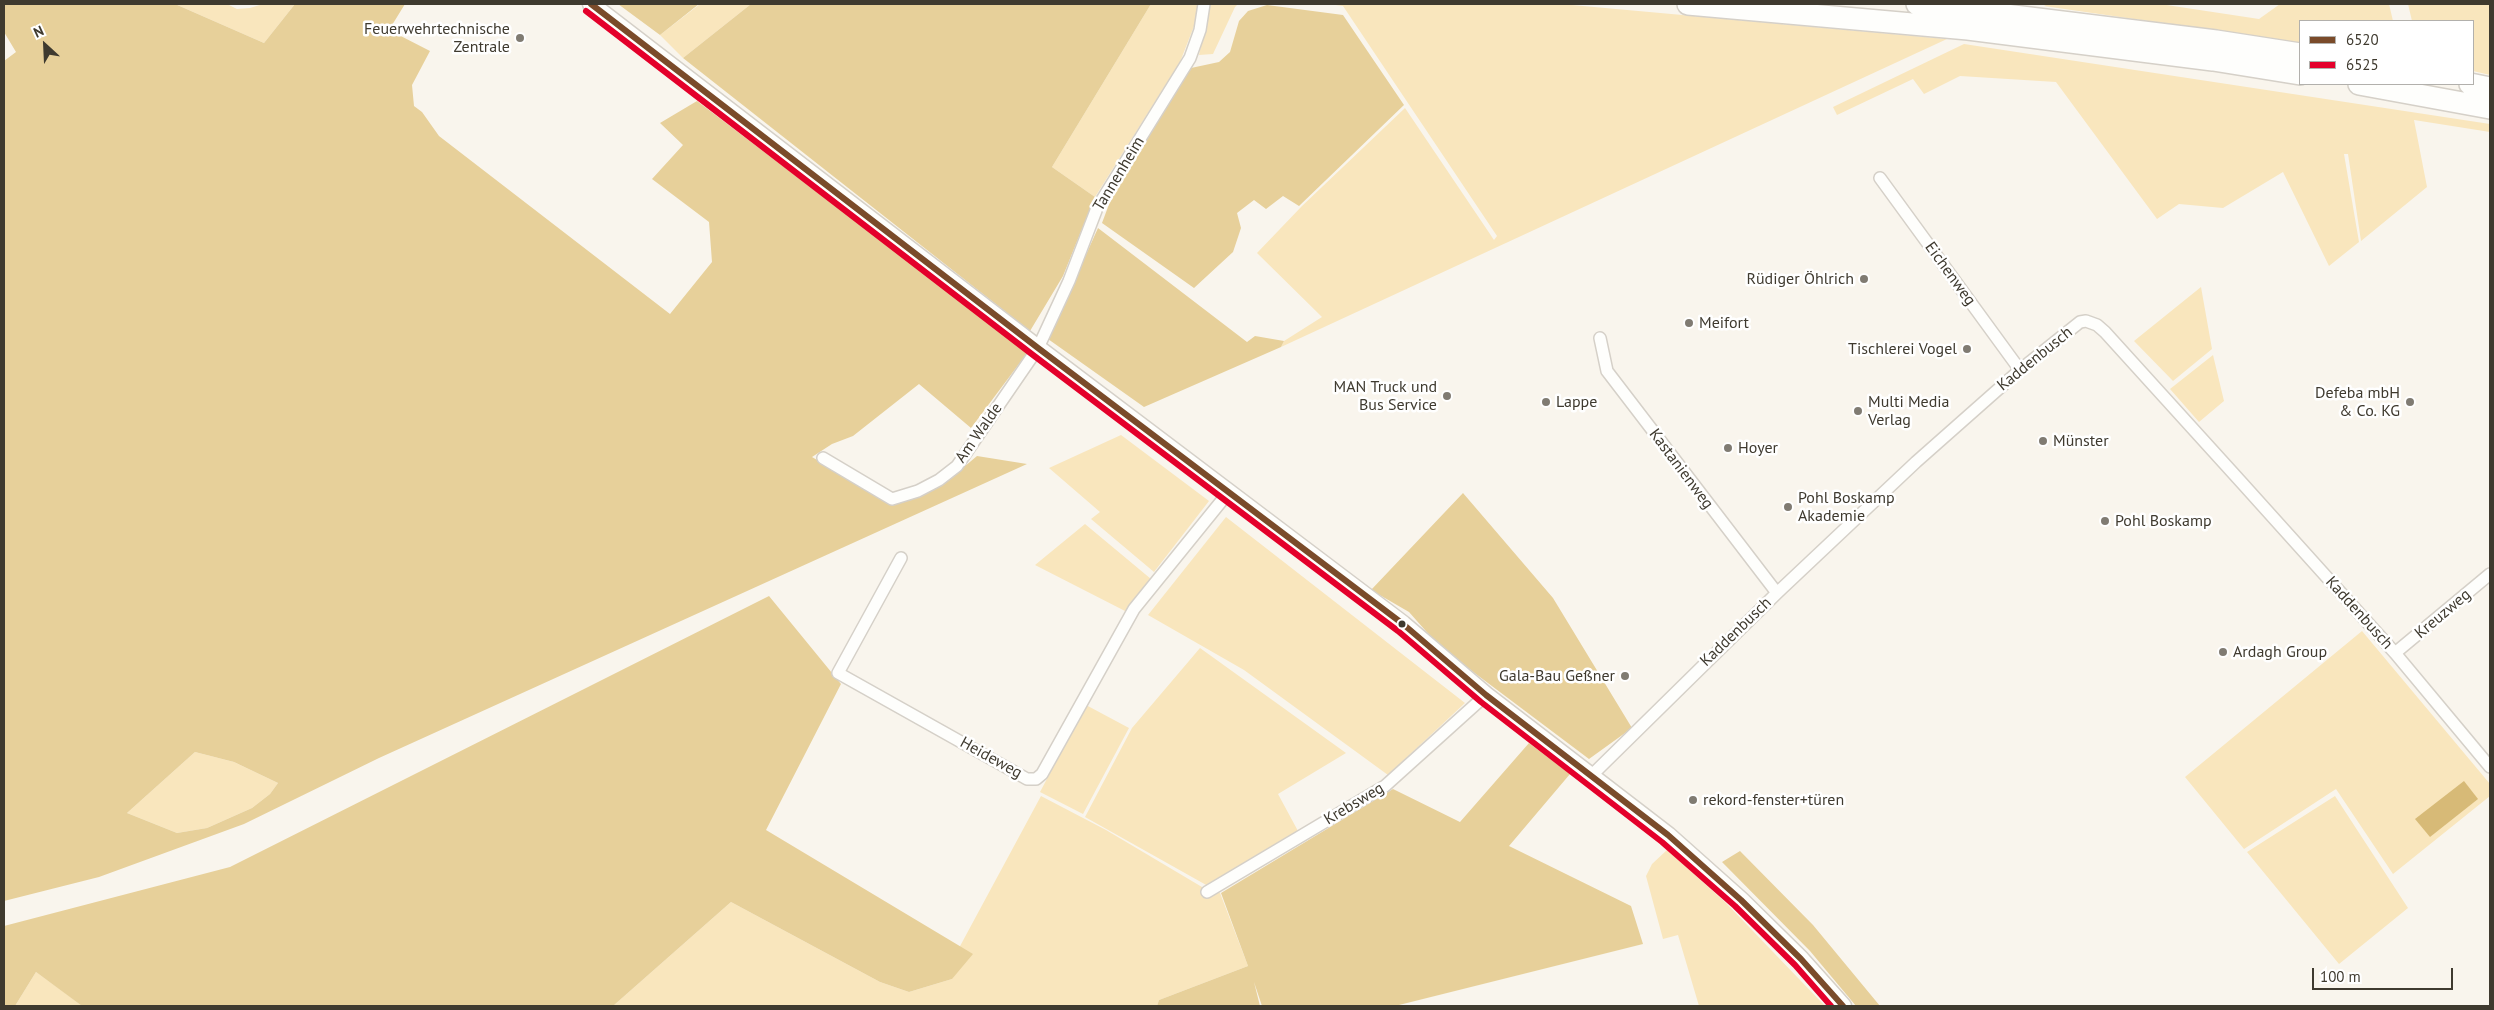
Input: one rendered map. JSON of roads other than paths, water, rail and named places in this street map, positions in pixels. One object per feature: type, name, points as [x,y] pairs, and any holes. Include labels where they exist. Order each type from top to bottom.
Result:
[{"type":"highway","points":[[1688,4],[1970,20],[2039,18],[2299,54]]},
{"type":"highway","points":[[1917,4],[1970,20],[2004,33],[2213,60],[2299,74]]},
{"type":"highway","points":[[2364,85],[2490,108]]},
{"type":"highway","points":[[2474,85],[2490,88]]},
{"type":"main road","points":[[592,4],[1038,348],[1403,624],[1486,695],[1668,835],[1741,900],[1802,959],[1844,1006]]},
{"type":"street","name":"Tannenheim","points":[[1038,348],[1069,281],[1097,208],[1190,58],[1200,30],[1204,4]]},
{"type":"street","name":"Eichenweg","points":[[1880,178],[2020,370]]},
{"type":"street","name":"Kaddenbusch","points":[[1592,775],[1777,593],[1916,462],[2020,370],[2080,322],[2086,321],[2097,325],[2395,653],[2490,767]]},
{"type":"street","name":"Kastanienweg","points":[[1600,338],[1607,371],[1777,593]]},
{"type":"street","name":"Am Walde","points":[[823,458],[892,499],[918,491],[939,480],[957,466],[1038,348]]},
{"type":"street","name":"Heideweg","points":[[901,558],[838,673],[1027,779],[1036,779],[1042,774],[1134,609],[1228,493]]},
{"type":"street","name":"Kreuzweg","points":[[2395,653],[2490,574]]},
{"type":"street","name":"Krebsweg","points":[[1207,892],[1385,786],[1486,695]]},
{"type":"place","name":"Feuerwehrtechnische Zentrale","points":[[520,38]]},
{"type":"place","name":"Rüdiger Öhlrich","points":[[1864,279]]},
{"type":"place","name":"Meifort","points":[[1689,323]]},
{"type":"place","name":"Tischlerei Vogel","points":[[1967,349]]},
{"type":"place","name":"MAN Truck und Bus Service","points":[[1447,396]]},
{"type":"place","name":"Lappe","points":[[1546,402]]},
{"type":"place","name":"Defeba mbH & Co. KG","points":[[2410,402]]},
{"type":"place","name":"Multi Media Verlag","points":[[1858,411]]},
{"type":"place","name":"Münster","points":[[2043,441]]},
{"type":"place","name":"Hoyer","points":[[1728,448]]},
{"type":"place","name":"Pohl Boskamp Akademie","points":[[1788,507]]},
{"type":"place","name":"Pohl Boskamp","points":[[2105,521]]},
{"type":"place","name":"Ardagh Group","points":[[2223,652]]},
{"type":"place","name":"Gala-Bau Geßner","points":[[1625,676]]},
{"type":"place","name":"rekord-fenster+türen","points":[[1693,800]]}]
